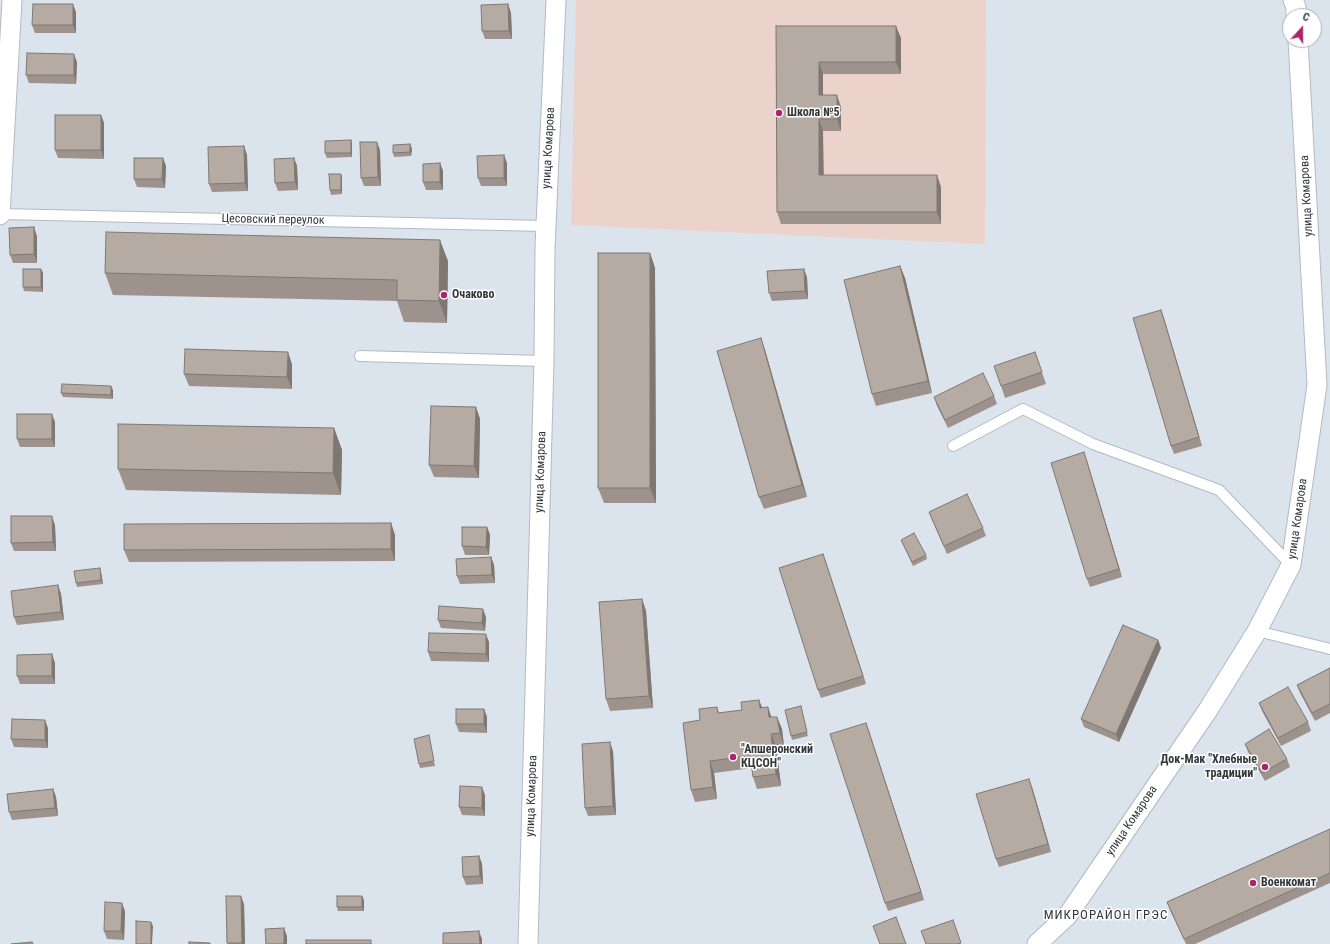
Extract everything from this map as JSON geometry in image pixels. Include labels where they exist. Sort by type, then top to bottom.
[{"type":"street","points":[[0,215],[12,0]]},
{"type":"street","name":"улица Комарова","points":[[528,944],[544,361],[545,226],[556,0]]},
{"type":"street","name":"улица Комарова","points":[[1037,944],[1068,915],[1208,710],[1257,631],[1291,565],[1317,385],[1298,48]]},
{"type":"lane","name":"Цесовский переулок","points":[[0,215],[545,226]]},
{"type":"lane","points":[[360,356],[544,361]]},
{"type":"lane","points":[[953,446],[1023,409],[1093,444],[1219,490],[1291,565]]},
{"type":"lane","points":[[1257,631],[1330,649]]},
{"type":"shaded area","name":"Школа №5","points":[[576,0],[986,0],[985,244],[571,225]]},
{"type":"building","points":[[33,4],[73,4],[73,25],[32,25]]},
{"type":"building","points":[[508,4],[509,31],[482,31],[481,5]]},
{"type":"building","points":[[776,26],[896,26],[896,62],[819,62],[819,95],[837,95],[837,119],[819,119],[819,175],[937,175],[937,212],[777,212]]},
{"type":"building","points":[[27,53],[74,54],[74,75],[26,75]]},
{"type":"building","points":[[55,115],[101,115],[101,150],[55,150]]},
{"type":"building","points":[[351,140],[351,153],[325,153],[325,141]]},
{"type":"building","points":[[360,142],[377,142],[378,177],[361,178]]},
{"type":"building","points":[[410,144],[410,152],[393,153],[393,145]]},
{"type":"building","points":[[244,146],[245,183],[209,184],[208,147]]},
{"type":"building","points":[[504,155],[504,178],[478,178],[477,156]]},
{"type":"building","points":[[134,158],[163,158],[162,179],[134,179]]},
{"type":"building","points":[[294,158],[295,182],[275,183],[274,159]]},
{"type":"building","points":[[440,163],[440,182],[423,182],[423,164]]},
{"type":"building","points":[[329,174],[341,174],[341,190],[330,190]]},
{"type":"building","points":[[34,227],[34,254],[10,255],[9,228]]},
{"type":"building","points":[[106,232],[440,240],[439,301],[397,300],[397,280],[105,273]]},
{"type":"building","points":[[598,253],[650,253],[650,488],[598,488]]},
{"type":"building","points":[[900,266],[928,381],[872,394],[844,280]]},
{"type":"building","points":[[23,269],[41,269],[41,287],[23,287]]},
{"type":"building","points":[[804,269],[805,291],[769,293],[767,271]]},
{"type":"building","points":[[1161,310],[1199,437],[1171,446],[1133,318]]},
{"type":"building","points":[[761,338],[802,485],[759,497],[717,351]]},
{"type":"building","points":[[185,349],[288,352],[287,377],[184,374]]},
{"type":"building","points":[[1035,352],[1042,372],[1001,386],[994,366]]},
{"type":"building","points":[[983,373],[994,396],[945,420],[934,397]]},
{"type":"building","points":[[62,384],[111,386],[111,395],[61,393]]},
{"type":"building","points":[[431,406],[476,407],[474,466],[429,465]]},
{"type":"building","points":[[17,414],[52,414],[52,439],[17,439]]},
{"type":"building","points":[[118,424],[334,428],[333,473],[118,469]]},
{"type":"building","points":[[1084,452],[1119,569],[1087,579],[1051,463]]},
{"type":"building","points":[[967,494],[983,528],[944,546],[929,512]]},
{"type":"building","points":[[11,516],[52,516],[53,542],[11,543]]},
{"type":"building","points":[[391,523],[391,549],[124,550],[124,524]]},
{"type":"building","points":[[462,527],[487,527],[486,547],[462,546]]},
{"type":"building","points":[[914,533],[926,555],[912,562],[901,540]]},
{"type":"building","points":[[823,554],[863,676],[818,690],[779,568]]},
{"type":"building","points":[[491,557],[492,575],[457,576],[456,559]]},
{"type":"building","points":[[100,568],[101,580],[76,583],[74,571]]},
{"type":"building","points":[[58,585],[61,612],[14,617],[11,591]]},
{"type":"building","points":[[642,599],[649,696],[606,699],[599,602]]},
{"type":"building","points":[[439,606],[483,609],[482,623],[438,620]]},
{"type":"building","points":[[1123,625],[1158,640],[1116,734],[1081,719]]},
{"type":"building","points":[[429,633],[486,634],[486,654],[428,652]]},
{"type":"building","points":[[52,654],[52,676],[17,676],[17,655]]},
{"type":"building","points":[[1330,668],[1330,704],[1312,713],[1297,685]]},
{"type":"building","points":[[1288,687],[1308,722],[1278,738],[1259,703]]},
{"type":"building","name":"\"Апшеронский КЦСОН\"","points":[[759,700],[760,708],[768,707],[769,717],[777,717],[780,733],[771,734],[776,774],[753,777],[750,756],[710,761],[713,787],[691,790],[683,723],[700,720],[699,709],[717,707],[718,713],[742,710],[741,702]]},
{"type":"building","points":[[801,706],[807,732],[791,736],[785,710]]},
{"type":"building","points":[[456,709],[484,709],[484,724],[456,724]]},
{"type":"building","points":[[12,719],[45,720],[45,740],[11,739]]},
{"type":"building","points":[[866,723],[921,892],[885,903],[830,734]]},
{"type":"building","points":[[1269,729],[1287,759],[1262,773],[1245,744]]},
{"type":"building","points":[[429,735],[434,761],[419,764],[414,739]]},
{"type":"building","points":[[610,742],[613,806],[585,808],[582,744]]},
{"type":"building","points":[[1029,779],[1048,844],[996,859],[976,794]]},
{"type":"building","points":[[460,786],[482,787],[482,808],[459,807]]},
{"type":"building","points":[[53,789],[55,808],[9,812],[7,794]]},
{"type":"building","points":[[1330,829],[1330,873],[1184,939],[1167,902]]},
{"type":"building","points":[[479,856],[480,876],[463,877],[462,857]]},
{"type":"building","points":[[226,896],[241,896],[242,943],[227,943]]},
{"type":"building","points":[[337,896],[362,896],[362,907],[337,907]]},
{"type":"building","points":[[105,902],[122,903],[121,931],[104,931]]},
{"type":"building","points":[[896,917],[906,944],[880,944],[873,926]]},
{"type":"building","points":[[953,920],[961,943],[926,944],[921,931]]},
{"type":"building","points":[[136,921],[151,922],[151,944],[136,944]]},
{"type":"building","points":[[284,928],[284,944],[266,944],[265,929]]},
{"type":"building","points":[[479,931],[480,944],[443,944],[443,933]]},
{"type":"building","points":[[306,940],[371,940],[371,944],[306,944]]},
{"type":"building","points":[[32,942],[33,944],[11,944]]},
{"type":"building","points":[[189,942],[210,943],[210,944],[189,944]]},
{"type":"place","name":"Школа №5","points":[[779,113]]},
{"type":"place","name":"Очаково","points":[[444,295]]},
{"type":"place","name":"\"Апшеронский КЦСОН\"","points":[[733,757]]},
{"type":"place","name":"Док-Мак \"Хлебные традиции\"","points":[[1265,767]]},
{"type":"place","name":"Военкомат","points":[[1253,883]]},
{"type":"district","name":"МИКРОРАЙОН ГРЭС","points":[[1106,916]]}]
